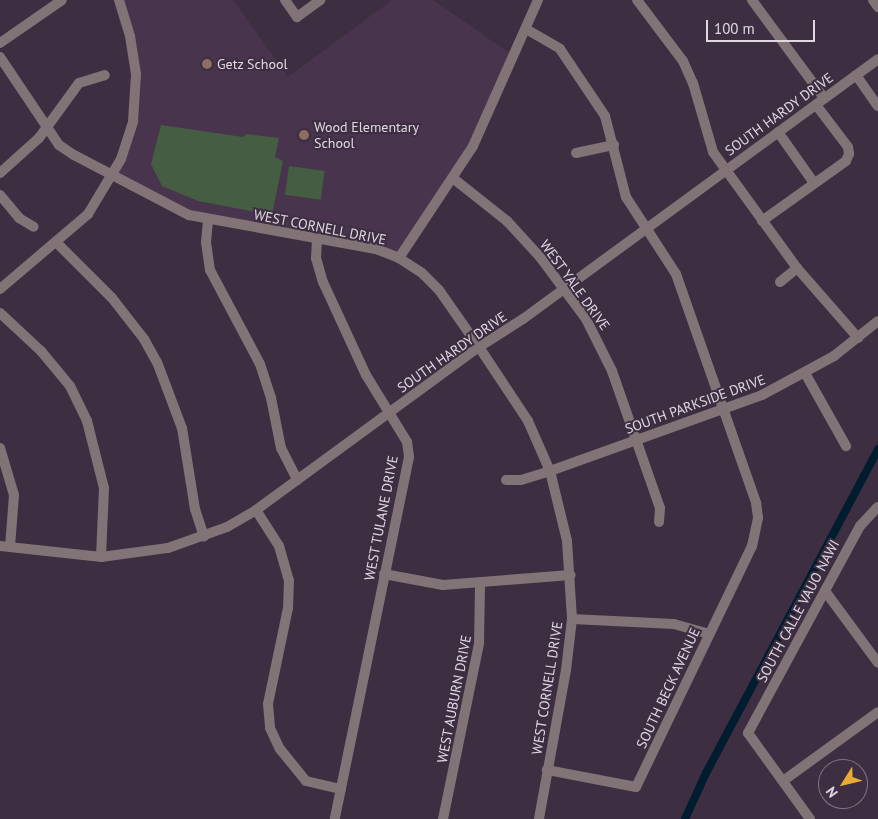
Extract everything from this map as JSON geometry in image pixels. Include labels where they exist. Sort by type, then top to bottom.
[{"type":"street","points":[[0,42],[62,0]]},
{"type":"street","points":[[0,289],[93,208],[112,178],[128,140],[136,97],[134,54],[118,0]]},
{"type":"street","points":[[285,0],[297,17],[320,0]]},
{"type":"street","points":[[400,258],[454,179],[497,98],[538,0]]},
{"type":"street","points":[[637,0],[683,61],[693,83],[706,134],[726,171],[797,268],[858,338]]},
{"type":"street","points":[[752,0],[820,101],[848,147],[849,154],[846,160],[762,221]]},
{"type":"street","points":[[873,0],[878,7]]},
{"type":"street","points":[[526,29],[560,49],[594,95],[605,116],[626,197],[676,274],[724,409]]},
{"type":"street","name":"WEST CORNELL DRIVE","points":[[0,57],[47,128],[67,152],[112,178],[171,208],[208,220],[376,249],[400,258],[422,273],[439,290],[528,421],[550,471],[567,541],[571,575],[572,619],[566,670],[539,819]]},
{"type":"street","name":"SOUTH HARDY DRIVE","points":[[5,547],[101,557],[150,552],[204,537],[256,510],[479,347],[564,289],[878,59]]},
{"type":"street","points":[[0,173],[29,150],[79,83],[105,75]]},
{"type":"street","points":[[856,75],[878,106]]},
{"type":"street","points":[[778,132],[814,183]]},
{"type":"street","points":[[576,154],[614,145]]},
{"type":"street","name":"WEST YALE DRIVE","points":[[454,179],[507,221],[564,289],[602,345],[660,508],[659,522]]},
{"type":"street","points":[[0,196],[19,218],[34,227]]},
{"type":"street","points":[[208,220],[206,242],[210,270],[260,364],[271,398],[281,448],[297,480]]},
{"type":"street","name":"WEST TULANE DRIVE","points":[[317,239],[316,258],[323,282],[366,374],[407,442],[409,456],[335,819]]},
{"type":"street","points":[[56,242],[112,298],[144,339],[157,362],[182,428],[195,509],[204,537]]},
{"type":"street","points":[[780,282],[797,268]]},
{"type":"street","points":[[0,313],[40,351],[70,386],[87,421],[104,488],[101,557]]},
{"type":"street","name":"SOUTH PARKSIDE DRIVE","points":[[506,480],[521,480],[550,471],[724,409],[806,373],[858,338],[878,321]]},
{"type":"street","points":[[806,373],[846,446]]},
{"type":"street","name":"SOUTH BECK AVENUE","points":[[547,770],[636,787],[752,546],[758,518],[756,503],[724,409]]},
{"type":"street","points":[[0,448],[14,496],[5,547]]},
{"type":"street","name":"SOUTH CALLE VAUO NAWI","points":[[783,781],[748,732],[860,526],[878,507]]},
{"type":"street","points":[[256,510],[279,546],[289,580],[288,608],[268,704],[270,728],[280,750],[306,781],[341,789]]},
{"type":"street","points":[[384,574],[428,583],[480,583],[571,575]]},
{"type":"street","name":"WEST AUBURN DRIVE","points":[[443,819],[480,643],[480,583]]},
{"type":"street","points":[[825,591],[878,663]]},
{"type":"street","points":[[572,619],[674,624],[709,634]]},
{"type":"street","points":[[810,819],[783,781],[878,712]]},
{"type":"shaded area","name":"Wood Elementary School","points":[[119,0],[233,0],[288,77],[392,0],[433,0],[514,56],[497,98],[399,258],[208,220],[112,178],[137,97]]},
{"type":"green space","points":[[161,125],[243,137],[247,134],[279,138],[275,157],[283,161],[272,215],[198,201],[162,186],[151,164]]},
{"type":"green space","points":[[289,166],[325,171],[321,200],[285,195]]},
{"type":"waterway","points":[[685,819],[706,773],[878,449]]},
{"type":"place","name":"Getz School","points":[[207,64]]},
{"type":"place","name":"Wood Elementary School","points":[[304,135]]}]
